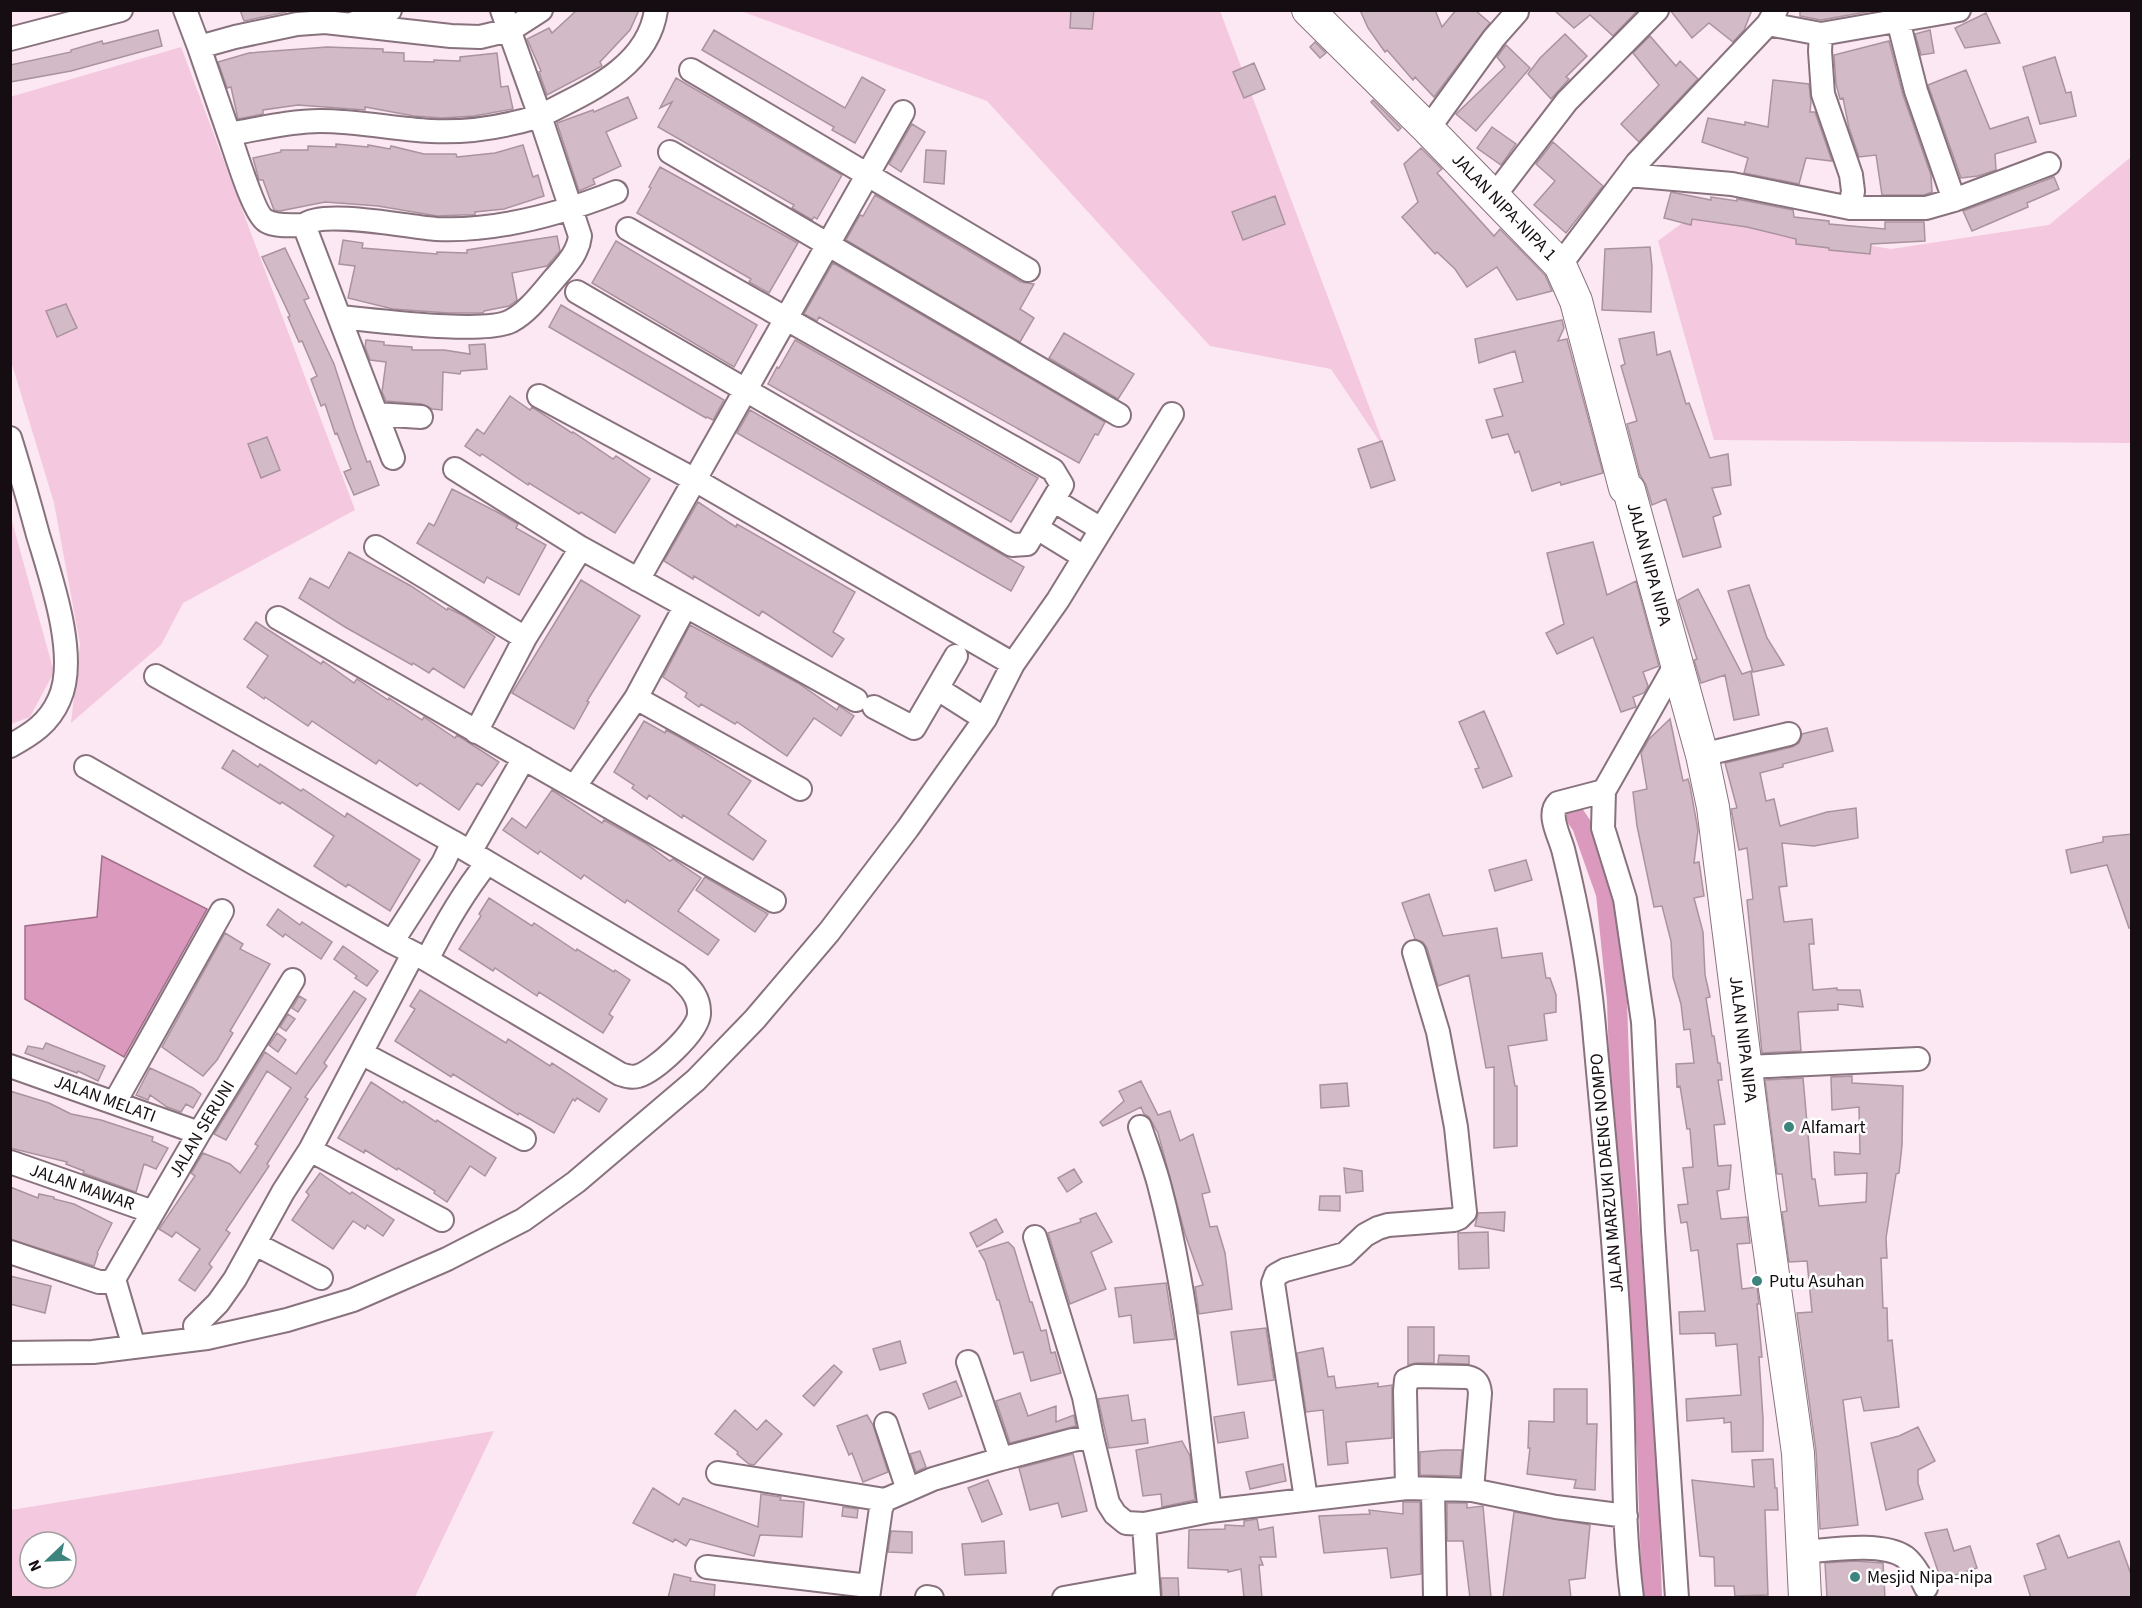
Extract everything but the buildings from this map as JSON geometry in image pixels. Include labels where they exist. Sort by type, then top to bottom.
[{"type":"street","points":[[10,39],[121,10]]},
{"type":"street","points":[[185,10],[254,204],[266,221],[304,225],[320,218],[466,229],[503,224],[572,209],[616,192]]},
{"type":"street","points":[[351,24],[390,10]]},
{"type":"street","points":[[199,47],[235,36],[297,24],[323,16],[351,24],[451,36],[480,37],[506,20],[542,10]]},
{"type":"street","points":[[229,134],[303,121],[360,123],[431,131],[476,130],[507,126],[540,116],[578,97],[619,72],[646,39],[652,28],[656,10]]},
{"type":"street","points":[[1494,196],[1567,101],[1657,10]]},
{"type":"street","points":[[1560,265],[1637,163],[1772,17],[1821,34],[1959,10]]},
{"type":"street","name":"JALAN NIPA-NIPA 1","points":[[1310,12],[1560,265],[1576,301],[1627,489]]},
{"type":"street","points":[[1428,129],[1494,38],[1516,12]]},
{"type":"street","points":[[340,317],[469,327],[493,326],[511,321],[537,298],[575,252],[580,236],[572,209],[506,20]]},
{"type":"street","points":[[1898,20],[1916,91],[1954,200]]},
{"type":"street","points":[[1821,34],[1823,94],[1851,175],[1850,208]]},
{"type":"street","points":[[691,70],[1028,270]]},
{"type":"street","points":[[638,580],[903,112]]},
{"type":"street","points":[[670,152],[1119,416]]},
{"type":"street","points":[[1628,175],[1731,184],[1850,208],[1926,208],[1954,200],[2049,164]]},
{"type":"street","points":[[304,225],[393,458]]},
{"type":"street","points":[[577,292],[1012,545],[1028,544],[1062,485],[1053,470],[628,228]]},
{"type":"street","points":[[539,396],[695,480],[1013,664]]},
{"type":"street","points":[[376,414],[421,417]]},
{"type":"street","points":[[10,1353],[93,1352],[226,1334],[287,1320],[353,1300],[447,1259],[523,1220],[576,1182],[696,1080],[755,1019],[830,932],[908,828],[985,719],[1013,664],[1058,600],[1172,414]]},
{"type":"street","points":[[10,438],[55,593],[65,639],[64,680],[60,699],[37,731],[10,746]]},
{"type":"street","points":[[455,468],[581,548],[685,607],[914,728],[956,656]]},
{"type":"street","name":"JALAN NIPA NIPA","points":[[1627,489],[1702,755],[1717,836],[1798,1453],[1804,1598]]},
{"type":"street","points":[[1053,500],[1101,529]]},
{"type":"street","points":[[1037,528],[1084,557]]},
{"type":"street","points":[[376,547],[525,638]]},
{"type":"street","points":[[476,732],[525,638],[581,548]]},
{"type":"street","points":[[575,786],[636,698],[685,607]]},
{"type":"street","points":[[278,618],[774,901]]},
{"type":"street","points":[[1676,664],[1604,791],[1603,828],[1625,899],[1643,1022],[1653,1230],[1677,1598]]},
{"type":"street","points":[[86,767],[620,1074],[630,1077],[646,1073],[657,1066],[696,1024],[699,1014],[692,990],[676,975],[470,852],[156,676]]},
{"type":"street","points":[[938,689],[985,719]]},
{"type":"street","points":[[636,698],[800,789]]},
{"type":"street","points":[[1702,755],[1789,734]]},
{"type":"street","points":[[195,1326],[228,1290],[283,1192],[310,1150],[360,1053],[420,957],[442,931],[472,882],[470,852],[524,758]]},
{"type":"street","name":"JALAN MARZUKI DAENG NOMPO","points":[[1604,791],[1568,800],[1554,807],[1552,815],[1564,853],[1590,986],[1617,1273],[1626,1516],[1632,1598]]},
{"type":"street","points":[[392,942],[442,863],[470,852]]},
{"type":"street","points":[[115,1102],[222,911]]},
{"type":"street","points":[[1306,1499],[1274,1279],[1276,1275],[1286,1270],[1345,1254],[1372,1230],[1388,1225],[1454,1220],[1465,1212],[1456,1127],[1440,1042],[1414,952]]},
{"type":"street","name":"JALAN SERUNI","points":[[114,1279],[293,980]]},
{"type":"street","points":[[682,1041],[713,1063]]},
{"type":"street","points":[[360,1053],[524,1139]]},
{"type":"street","points":[[1746,1067],[1918,1059]]},
{"type":"street","name":"JALAN MELATI","points":[[10,1066],[199,1134]]},
{"type":"street","points":[[1140,1127],[1160,1186],[1176,1256],[1210,1511]]},
{"type":"street","points":[[310,1150],[442,1220]]},
{"type":"street","name":"JALAN MAWAR","points":[[10,1162],[153,1212]]},
{"type":"street","points":[[1035,1237],[1084,1397],[1111,1509],[1120,1520],[1144,1524],[1210,1511],[1407,1488],[1472,1490],[1626,1516]]},
{"type":"street","points":[[255,1244],[321,1278]]},
{"type":"street","points":[[10,1252],[99,1282],[114,1279],[134,1347]]},
{"type":"street","points":[[968,1362],[1001,1459]]},
{"type":"street","points":[[1407,1488],[1406,1380],[1416,1376],[1467,1377],[1477,1382],[1480,1393],[1472,1490]]},
{"type":"street","points":[[886,1424],[908,1490]]},
{"type":"street","points":[[718,1473],[885,1500],[933,1479],[1001,1459],[1092,1437]]},
{"type":"street","points":[[1433,1489],[1435,1598]]},
{"type":"street","points":[[706,1567],[869,1592],[881,1508],[885,1500]]},
{"type":"street","points":[[1064,1598],[1149,1590],[1144,1524]]},
{"type":"street","points":[[1803,1552],[1885,1549],[1905,1557],[1920,1575],[1926,1588]]},
{"type":"shaded area","points":[[741,11],[1220,11],[1386,451],[1331,369],[1210,346],[987,101]]},
{"type":"shaded area","points":[[181,47],[355,510],[183,603],[161,645],[71,723],[80,644],[54,503],[11,361],[10,97]]},
{"type":"shaded area","points":[[2131,157],[2131,443],[1714,440],[1658,241],[1693,215],[1891,249],[2049,225]]},
{"type":"shaded area","points":[[11,518],[54,672],[30,717],[11,724]]},
{"type":"shaded area","points":[[102,856],[207,909],[124,1057],[25,999],[25,926],[97,917]]},
{"type":"shaded area","points":[[494,1431],[415,1597],[11,1597],[11,1510]]},
{"type":"waterway","points":[[1572,811],[1582,826],[1606,894],[1617,1001],[1621,1117],[1647,1451],[1652,1598]]},
{"type":"place","name":"Alfamart","points":[[1789,1127]]},
{"type":"place","name":"Putu Asuhan","points":[[1757,1281]]},
{"type":"place","name":"Mesjid Nipa-nipa","points":[[1855,1577]]}]
